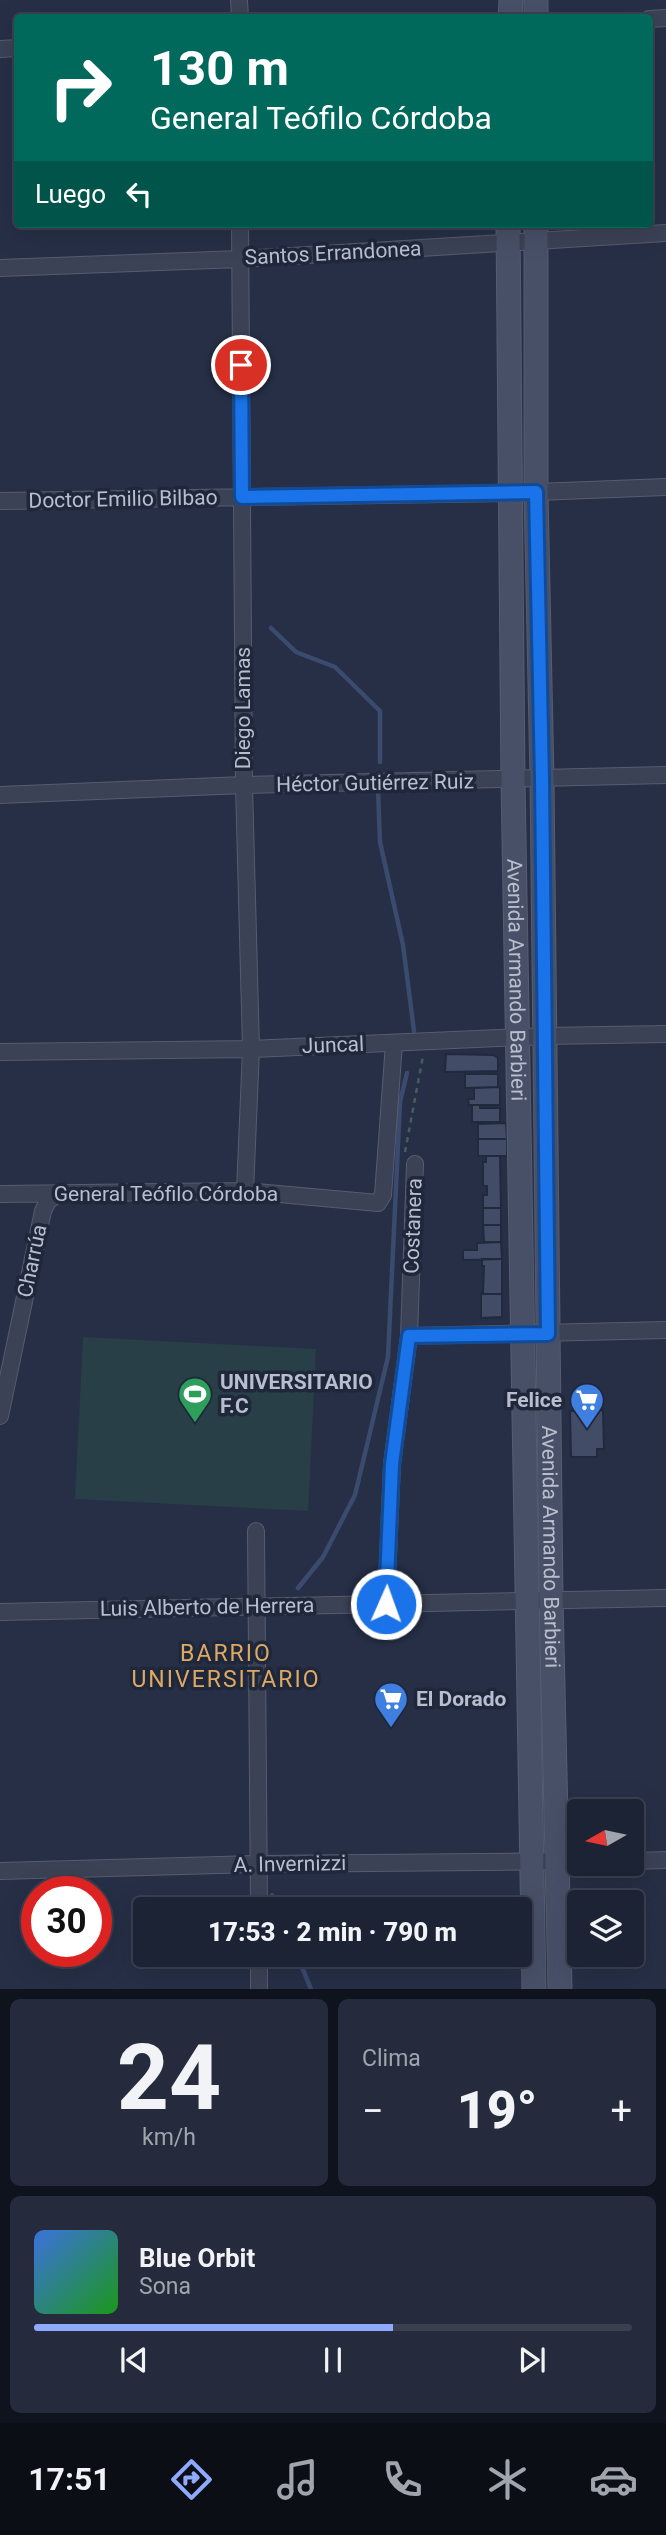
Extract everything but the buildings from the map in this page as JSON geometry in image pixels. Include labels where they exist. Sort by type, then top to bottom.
[{"type":"street","name":"Diego Lamas","points":[[240,228],[244,785],[251,1049],[245,1191]]},
{"type":"street","name":"Avenida Armando Barbieri","points":[[536,233],[536,492],[542,779],[551,1600],[567,1832]]},
{"type":"street","name":"Santos Errandonea","points":[[0,268],[240,259],[508,234],[666,233]]},
{"type":"street","name":"Avenida Armando Barbieri","points":[[508,234],[513,781],[534,1989]]},
{"type":"street","name":"Doctor Emilio Bilbao","points":[[0,501],[510,493],[666,487]]},
{"type":"street","name":"Héctor Gutiérrez Ruiz","points":[[0,795],[244,785],[513,781],[666,775]]},
{"type":"street","name":"Juncal","points":[[0,1052],[251,1049],[545,1036],[666,1034]]},
{"type":"street","name":"General Teófilo Córdoba","points":[[0,1194],[245,1191],[378,1203],[383,1195],[394,1042]]},
{"type":"street","name":"Costanera","points":[[386,1604],[392,1464],[409,1336],[415,1164]]},
{"type":"street","name":"Charrúa","points":[[0,1416],[5,1361],[43,1211],[48,1201],[58,1194]]},
{"type":"street","points":[[409,1336],[523,1335],[666,1329]]},
{"type":"street","points":[[256,1531],[259,1897]]},
{"type":"street","name":"Luis Alberto de Herrera","points":[[0,1612],[666,1598]]},
{"type":"street","points":[[644,1861],[666,1860]]},
{"type":"street","name":"A. Invernizzi","points":[[0,1871],[259,1864],[567,1861]]},
{"type":"street","name":"Avenida Armando Barbieri","points":[[560,1989],[568,1876]]},
{"type":"street","points":[[259,1967],[259,1989]]},
{"type":"path","name":"Costanera","points":[[415,1164],[404,1157],[419,1065],[428,1041]]},
{"type":"shaded area","name":"UNIVERSITARIO F.C","points":[[83,1337],[316,1349],[308,1511],[75,1499]]},
{"type":"waterway","points":[[271,628],[296,652],[335,667],[380,711],[380,762]]},
{"type":"waterway","points":[[378,790],[380,842],[403,945],[414,1031]]},
{"type":"waterway","points":[[298,1588],[323,1557],[355,1495],[388,1357],[400,1102],[407,1073]]},
{"type":"waterway","points":[[302,1967],[311,1989]]},
{"type":"place","name":"UNIVERSITARIO F.C","points":[[195,1424]]},
{"type":"place","name":"Felice","points":[[587,1430]]},
{"type":"place","name":"El Dorado","points":[[391,1729]]},
{"type":"district","name":"BARRIO UNIVERSITARIO","points":[[226,1666]]},
{"type":"route","points":[[241,365],[242,497],[536,492],[548,1334],[409,1336],[392,1464],[386,1604]]}]
